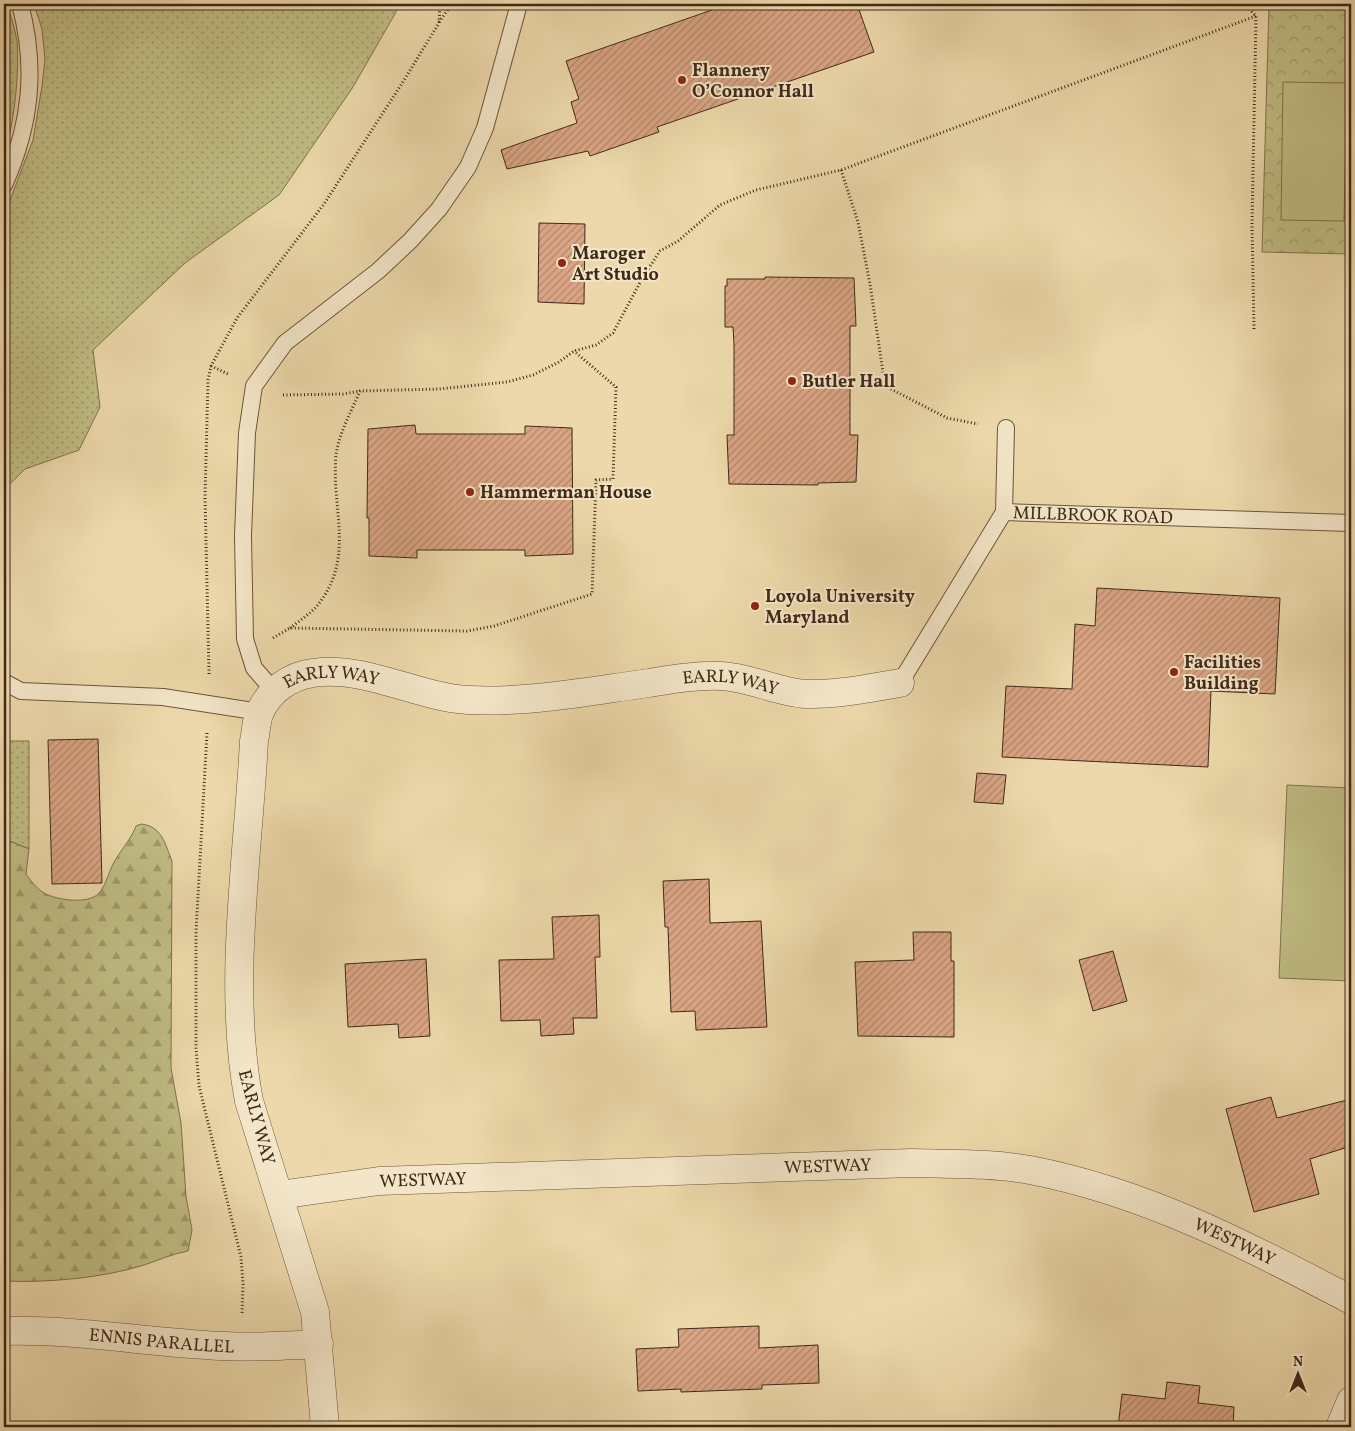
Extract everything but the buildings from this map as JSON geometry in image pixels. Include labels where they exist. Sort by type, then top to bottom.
[{"type":"street","name":"EARLY WAY","points":[[279,1195],[250,1101],[242,1066],[239,1025],[242,937],[254,741],[267,701],[291,679],[312,673],[335,672],[381,680],[433,695],[467,700],[512,701],[681,678],[722,676],[805,694],[853,691],[900,683]]},
{"type":"street","name":"WESTWAY","points":[[279,1195],[379,1181],[912,1163],[988,1166],[1028,1170],[1083,1182],[1142,1201],[1222,1235],[1351,1300]]},
{"type":"street","points":[[279,1195],[308,1282],[315,1312],[325,1427]]},
{"type":"street","name":"ENNIS PARALLEL","points":[[4,1331],[92,1333],[173,1343],[242,1347],[319,1344]]},
{"type":"street","points":[[1340,1427],[1351,1400]]},
{"type":"lane","points":[[4,185],[22,138],[28,108],[30,70],[28,35],[20,4]]},
{"type":"lane","points":[[4,682],[21,691],[267,701],[254,668],[246,638],[243,536],[248,433],[254,386],[285,343],[378,271],[410,241],[439,209],[468,167],[485,128],[519,4]]},
{"type":"lane","points":[[1004,512],[1006,428]]},
{"type":"lane","name":"MILLBROOK ROAD","points":[[900,683],[1004,512],[1351,523]]},
{"type":"path","points":[[438,23],[452,4]]},
{"type":"path","points":[[1244,4],[1256,16],[1252,225],[1254,329]]},
{"type":"path","points":[[275,393],[310,396],[360,391],[438,389],[507,382],[533,375],[559,362],[574,351],[596,345],[613,333],[643,277],[660,251],[678,241],[720,206],[756,190],[841,170],[1256,16]]},
{"type":"path","points":[[841,170],[858,222],[870,284],[884,386],[947,418],[1006,428]]},
{"type":"path","points":[[323,630],[467,632],[494,626],[592,594],[596,480],[613,479],[616,387],[574,351]]},
{"type":"path","points":[[210,366],[226,373]]},
{"type":"path","points":[[290,628],[316,606],[331,582],[340,556],[336,456],[340,438],[360,391]]},
{"type":"green space","points":[[4,4],[6,4],[14,27],[18,52],[17,82],[11,129],[4,153]]},
{"type":"green space","points":[[34,4],[396,4],[396,12],[353,87],[279,195],[185,263],[93,350],[100,407],[79,450],[25,469],[4,490],[4,216],[33,140],[42,86],[45,60],[42,29]]},
{"type":"green space","points":[[1269,4],[1351,4],[1351,254],[1262,252]]},
{"type":"green space","points":[[1286,4],[1349,4],[1349,9],[1286,8]]},
{"type":"green space","points":[[1283,82],[1347,83],[1344,221],[1281,220]]},
{"type":"green space","points":[[4,741],[29,741],[29,849],[12,842],[4,843]]},
{"type":"green space","points":[[1287,785],[1351,788],[1351,981],[1279,978]]},
{"type":"green space","points":[[141,824],[148,825],[158,832],[165,842],[172,861],[171,1068],[181,1123],[186,1196],[192,1230],[188,1251],[128,1270],[93,1276],[56,1280],[4,1281],[4,843],[12,842],[29,849],[26,874],[41,891],[56,898],[88,899],[99,893],[136,826]]},
{"type":"place","name":"Flannery O’Connor Hall","points":[[682,80]]},
{"type":"place","name":"Maroger Art Studio","points":[[562,263]]},
{"type":"place","name":"Butler Hall","points":[[792,381]]},
{"type":"place","name":"Hammerman House","points":[[470,492]]},
{"type":"place","name":"Loyola University Maryland","points":[[755,606]]},
{"type":"place","name":"Facilities Building","points":[[1174,672]]}]
